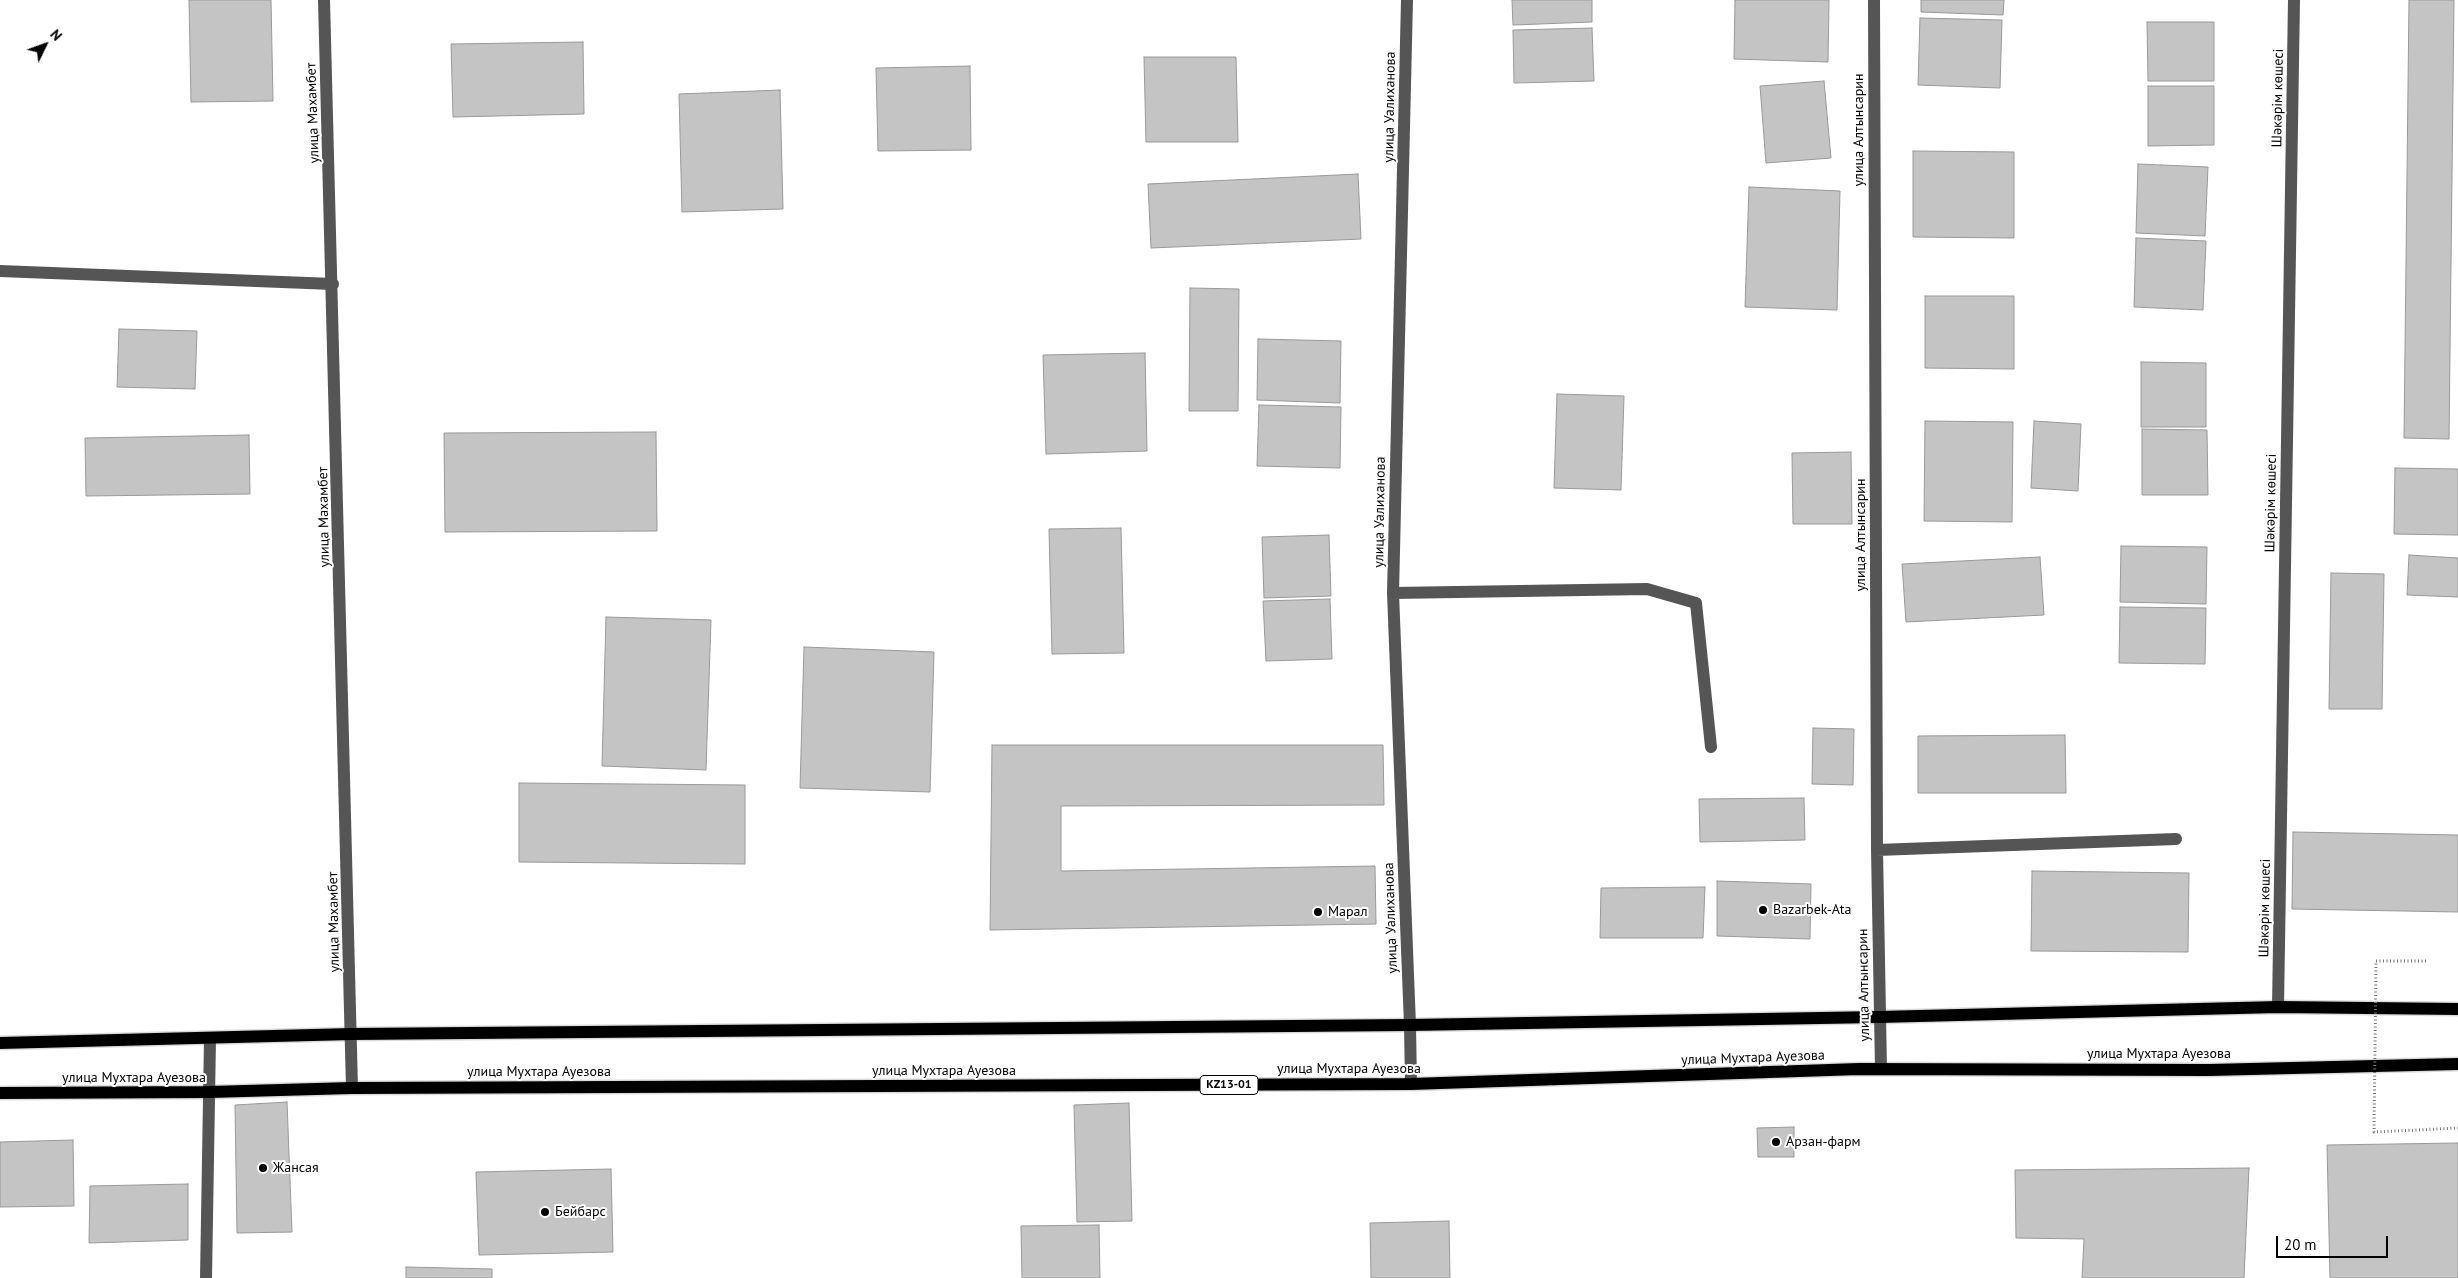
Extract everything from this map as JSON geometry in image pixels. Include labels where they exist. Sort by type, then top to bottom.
[{"type":"main road","points":[[0,1043],[352,1034],[1410,1025],[1879,1017],[2278,1007],[2458,1009]]},
{"type":"main road","name":"улица Мухтара Ауезова","points":[[0,1094],[209,1092],[352,1088],[1411,1084],[1882,1070],[2209,1070],[2458,1064]]},
{"type":"street","name":"улица Махамбет","points":[[324,0],[333,284],[352,1088]]},
{"type":"street","name":"улица Уалиханова","points":[[1407,0],[1393,593],[1411,1084]]},
{"type":"street","name":"улица Алтынсарин","points":[[1874,0],[1877,850],[1879,1017],[1882,1070]]},
{"type":"street","name":"Шәкәрім көшесі","points":[[2278,1007],[2294,0]]},
{"type":"street","points":[[0,271],[333,284]]},
{"type":"street","points":[[1393,593],[1647,590],[1696,602],[1711,747]]},
{"type":"street","points":[[1877,850],[2176,839]]},
{"type":"street","points":[[206,1278],[210,1039]]},
{"type":"path","points":[[2426,961],[2376,961],[2374,1132],[2458,1128]]},
{"type":"building","points":[[189,0],[271,0],[273,101],[191,102]]},
{"type":"building","points":[[1512,0],[1592,0],[1592,22],[1513,25]]},
{"type":"building","points":[[1735,0],[1829,0],[1828,62],[1734,59]]},
{"type":"building","points":[[1921,0],[2004,0],[2003,15],[1921,12]]},
{"type":"building","points":[[2409,0],[2454,0],[2449,439],[2404,438]]},
{"type":"building","points":[[1920,18],[2002,20],[2000,88],[1918,85]]},
{"type":"building","points":[[2147,22],[2214,22],[2214,81],[2148,81]]},
{"type":"building","points":[[1592,28],[1594,81],[1514,83],[1513,30]]},
{"type":"building","points":[[583,42],[584,114],[453,117],[451,44]]},
{"type":"building","points":[[1144,57],[1236,57],[1238,142],[1146,142]]},
{"type":"building","points":[[970,66],[971,150],[878,151],[876,68]]},
{"type":"building","points":[[1824,81],[1831,158],[1766,163],[1760,86]]},
{"type":"building","points":[[2148,86],[2214,86],[2214,145],[2148,146]]},
{"type":"building","points":[[780,90],[783,209],[682,212],[679,94]]},
{"type":"building","points":[[1913,151],[2014,152],[2014,238],[1913,237]]},
{"type":"building","points":[[2138,164],[2208,167],[2205,236],[2136,233]]},
{"type":"building","points":[[1358,174],[1361,239],[1151,248],[1148,184]]},
{"type":"building","points":[[1749,187],[1840,191],[1837,310],[1745,307]]},
{"type":"building","points":[[2136,238],[2206,241],[2203,310],[2134,307]]},
{"type":"building","points":[[1190,288],[1239,289],[1238,411],[1189,411]]},
{"type":"building","points":[[1925,296],[2014,296],[2014,369],[1925,368]]},
{"type":"building","points":[[119,329],[197,331],[195,389],[117,387]]},
{"type":"building","points":[[1258,339],[1341,341],[1340,403],[1257,400]]},
{"type":"building","points":[[1145,353],[1147,451],[1046,454],[1043,355]]},
{"type":"building","points":[[2141,362],[2206,363],[2206,427],[2141,427]]},
{"type":"building","points":[[1557,394],[1624,396],[1621,490],[1554,488]]},
{"type":"building","points":[[1259,405],[1341,407],[1340,468],[1257,466]]},
{"type":"building","points":[[1925,421],[2013,422],[2012,522],[1924,521]]},
{"type":"building","points":[[2034,421],[2081,424],[2078,491],[2031,488]]},
{"type":"building","points":[[2142,429],[2207,430],[2208,495],[2142,495]]},
{"type":"building","points":[[656,432],[657,531],[445,532],[444,433]]},
{"type":"building","points":[[249,435],[250,494],[86,496],[85,438]]},
{"type":"building","points":[[1851,452],[1852,524],[1793,524],[1792,453]]},
{"type":"building","points":[[2395,468],[2458,469],[2458,535],[2394,534]]},
{"type":"building","points":[[1121,528],[1124,653],[1052,654],[1049,529]]},
{"type":"building","points":[[1329,535],[1331,596],[1264,598],[1262,537]]},
{"type":"building","points":[[2121,546],[2207,547],[2206,604],[2120,602]]},
{"type":"building","points":[[2409,555],[2458,558],[2458,597],[2407,595]]},
{"type":"building","points":[[2040,557],[2044,615],[1906,622],[1902,564]]},
{"type":"building","points":[[2331,573],[2384,574],[2382,709],[2329,709]]},
{"type":"building","points":[[1330,599],[1332,659],[1266,661],[1263,601]]},
{"type":"building","points":[[2120,607],[2206,608],[2205,664],[2119,663]]},
{"type":"building","points":[[606,617],[711,620],[706,770],[602,766]]},
{"type":"building","points":[[804,647],[934,652],[930,792],[800,788]]},
{"type":"building","points":[[1813,728],[1854,729],[1853,785],[1812,784]]},
{"type":"building","points":[[2065,735],[2066,793],[1918,793],[1918,736]]},
{"type":"building","points":[[992,745],[1383,745],[1384,805],[1061,806],[1061,871],[1375,866],[1376,924],[990,930]]},
{"type":"building","points":[[519,783],[745,785],[745,864],[519,862]]},
{"type":"building","points":[[1804,798],[1805,840],[1700,842],[1699,799]]},
{"type":"building","points":[[2293,832],[2458,835],[2458,912],[2292,909]]},
{"type":"building","points":[[2032,871],[2189,873],[2188,952],[2031,951]]},
{"type":"building","name":"Bazarbek-Ata","points":[[1717,881],[1811,884],[1810,939],[1717,936]]},
{"type":"building","points":[[1705,887],[1703,938],[1600,938],[1601,888]]},
{"type":"building","name":"Жансая","points":[[287,1102],[292,1232],[237,1233],[235,1105]]},
{"type":"building","points":[[1129,1103],[1132,1221],[1077,1222],[1074,1105]]},
{"type":"building","name":"Арзан-фарм","points":[[1794,1127],[1794,1157],[1758,1157],[1757,1128]]},
{"type":"building","points":[[73,1140],[74,1206],[0,1207],[0,1142]]},
{"type":"building","points":[[2458,1143],[2458,1278],[2330,1278],[2327,1145]]},
{"type":"building","points":[[2249,1168],[2244,1278],[2082,1278],[2084,1239],[2016,1238],[2015,1170]]},
{"type":"building","name":"Бейбарс","points":[[611,1169],[613,1252],[479,1255],[476,1172]]},
{"type":"building","points":[[188,1184],[188,1240],[89,1243],[90,1186]]},
{"type":"building","points":[[1449,1221],[1450,1278],[1371,1278],[1370,1223]]},
{"type":"building","points":[[1099,1225],[1100,1278],[1022,1278],[1021,1226]]},
{"type":"building","points":[[406,1267],[492,1269],[492,1278],[406,1278]]},
{"type":"place","name":"Bazarbek-Ata","points":[[1763,910]]},
{"type":"place","name":"Марал","points":[[1318,912]]},
{"type":"place","name":"Арзан-фарм","points":[[1776,1142]]},
{"type":"place","name":"Жансая","points":[[263,1168]]},
{"type":"place","name":"Бейбарс","points":[[545,1212]]}]
